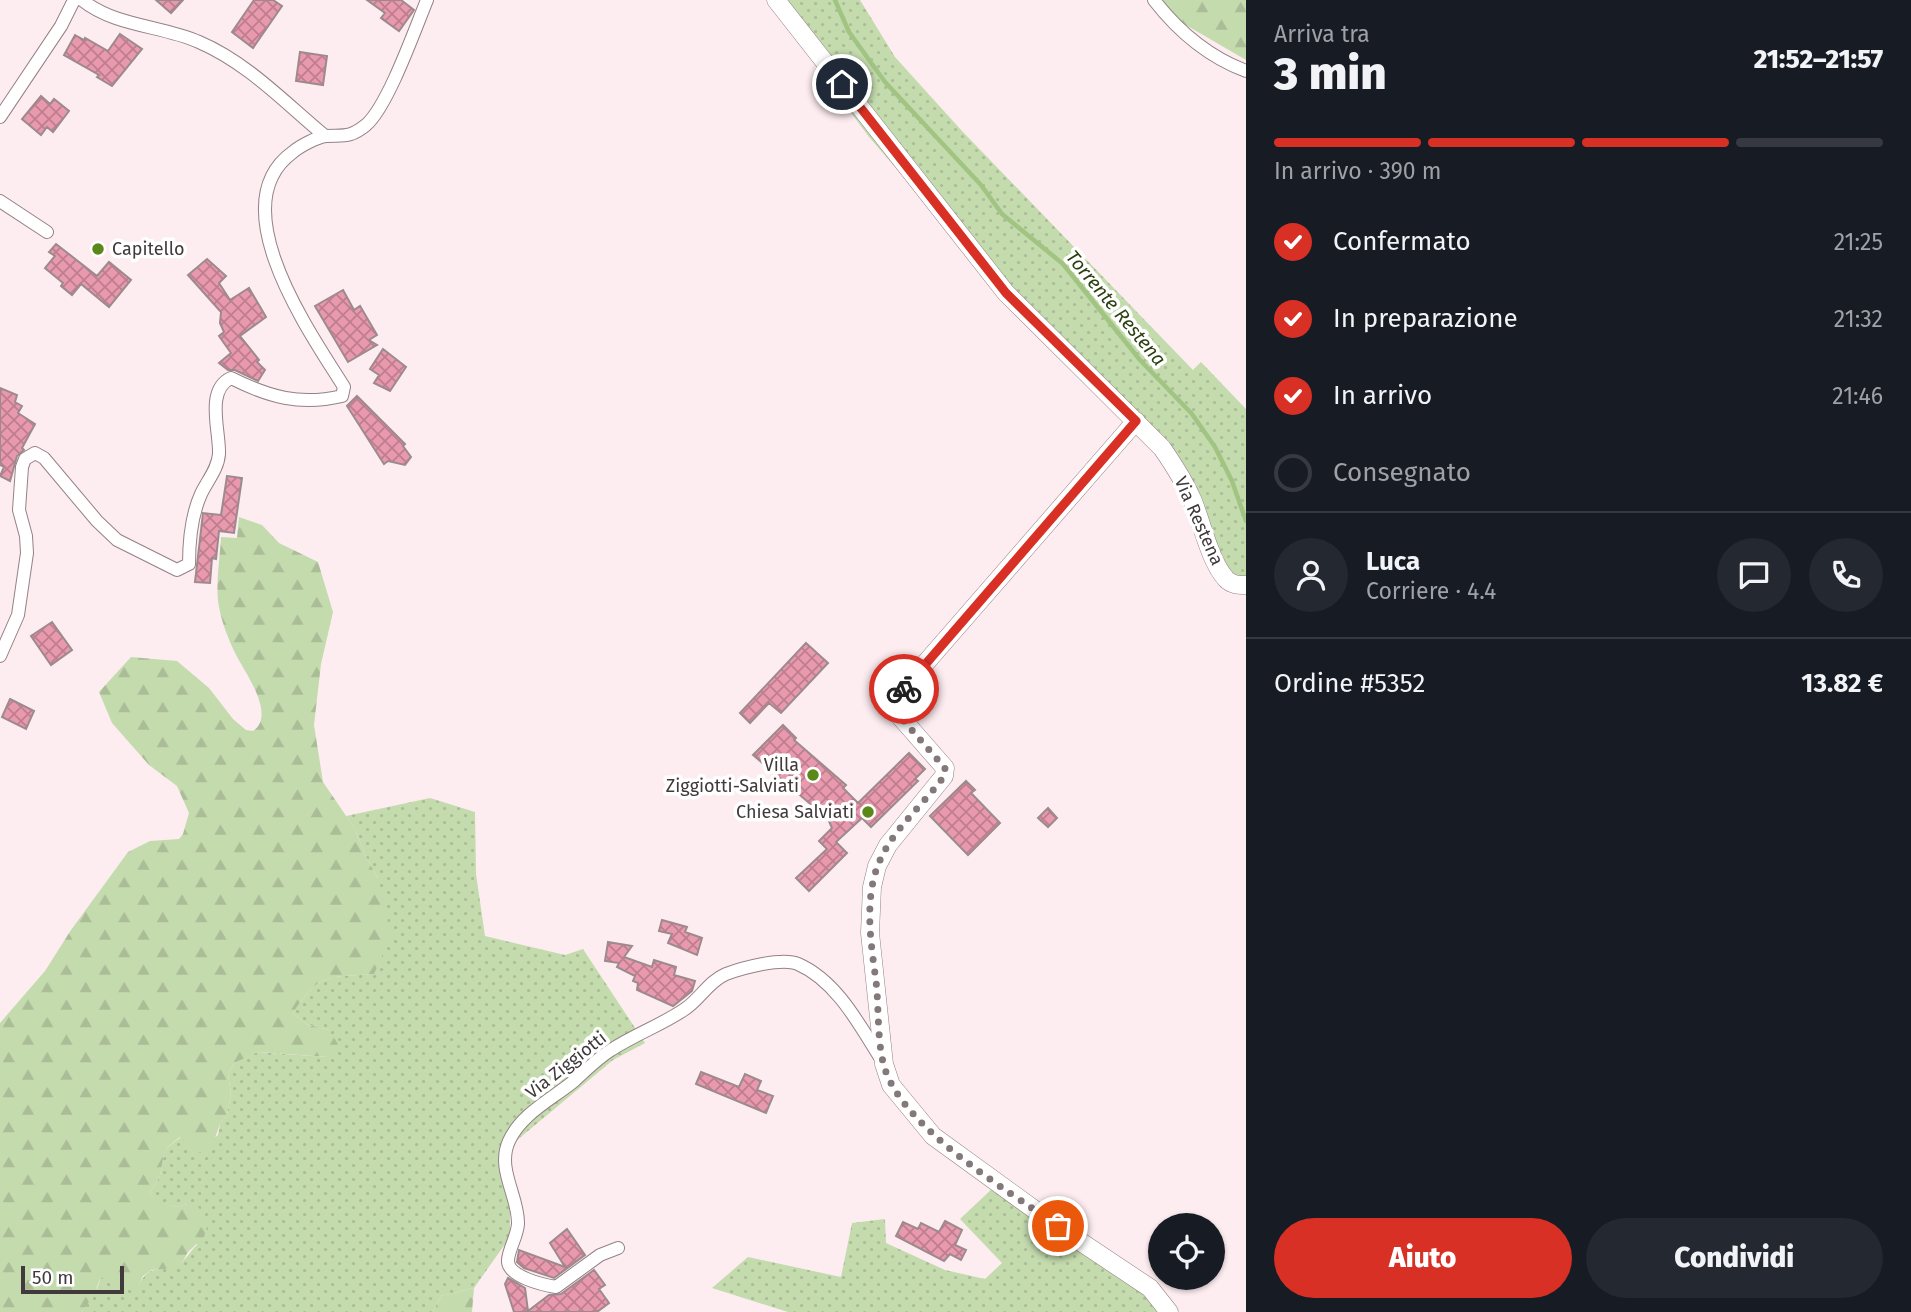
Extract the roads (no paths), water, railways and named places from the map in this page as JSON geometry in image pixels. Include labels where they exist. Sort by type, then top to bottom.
[{"type":"street","points":[[0,117],[61,26],[74,0]]},
{"type":"street","points":[[82,0],[99,12],[200,42],[226,56],[273,90],[326,136],[335,138],[354,133],[372,118],[396,73],[427,0]]},
{"type":"street","name":"Via Restena","points":[[776,0],[1006,293],[1162,448],[1192,498],[1217,563],[1227,579],[1235,584],[1245,585]]},
{"type":"street","points":[[1154,0],[1182,32],[1217,56],[1246,71]]},
{"type":"street","points":[[0,656],[19,615],[27,553],[26,536],[19,510],[25,459],[35,453],[44,457],[97,521],[117,540],[177,570],[183,569],[189,564],[194,511],[219,456],[216,398],[218,388],[224,381],[231,378],[265,394],[283,399],[342,396],[344,387],[284,284],[271,248],[265,218],[270,186],[276,169],[295,150],[326,136]]},
{"type":"street","points":[[0,201],[47,232]]},
{"type":"street","points":[[1136,421],[896,697],[896,712],[945,768],[944,776],[888,845],[877,866],[872,887],[870,933],[884,1063],[891,1085],[933,1136],[1150,1289],[1169,1312]]},
{"type":"street","name":"Via Ziggiotti","points":[[618,1248],[600,1255],[556,1287],[520,1276],[509,1266],[508,1261],[517,1234],[518,1215],[506,1170],[507,1144],[523,1121],[611,1050],[671,1018],[723,975],[779,962],[796,962],[815,974],[844,1002],[884,1063]]},
{"type":"waterway","name":"Torrente Restena","points":[[835,0],[849,32],[885,82],[981,185],[1002,214],[1063,264],[1140,360],[1192,414],[1215,447],[1232,481],[1246,521]]},
{"type":"place","name":"Capitello","points":[[98,249]]},
{"type":"place","name":"Villa Ziggiotti-Salviati","points":[[813,775]]},
{"type":"place","name":"Chiesa Salviati","points":[[868,812]]}]
